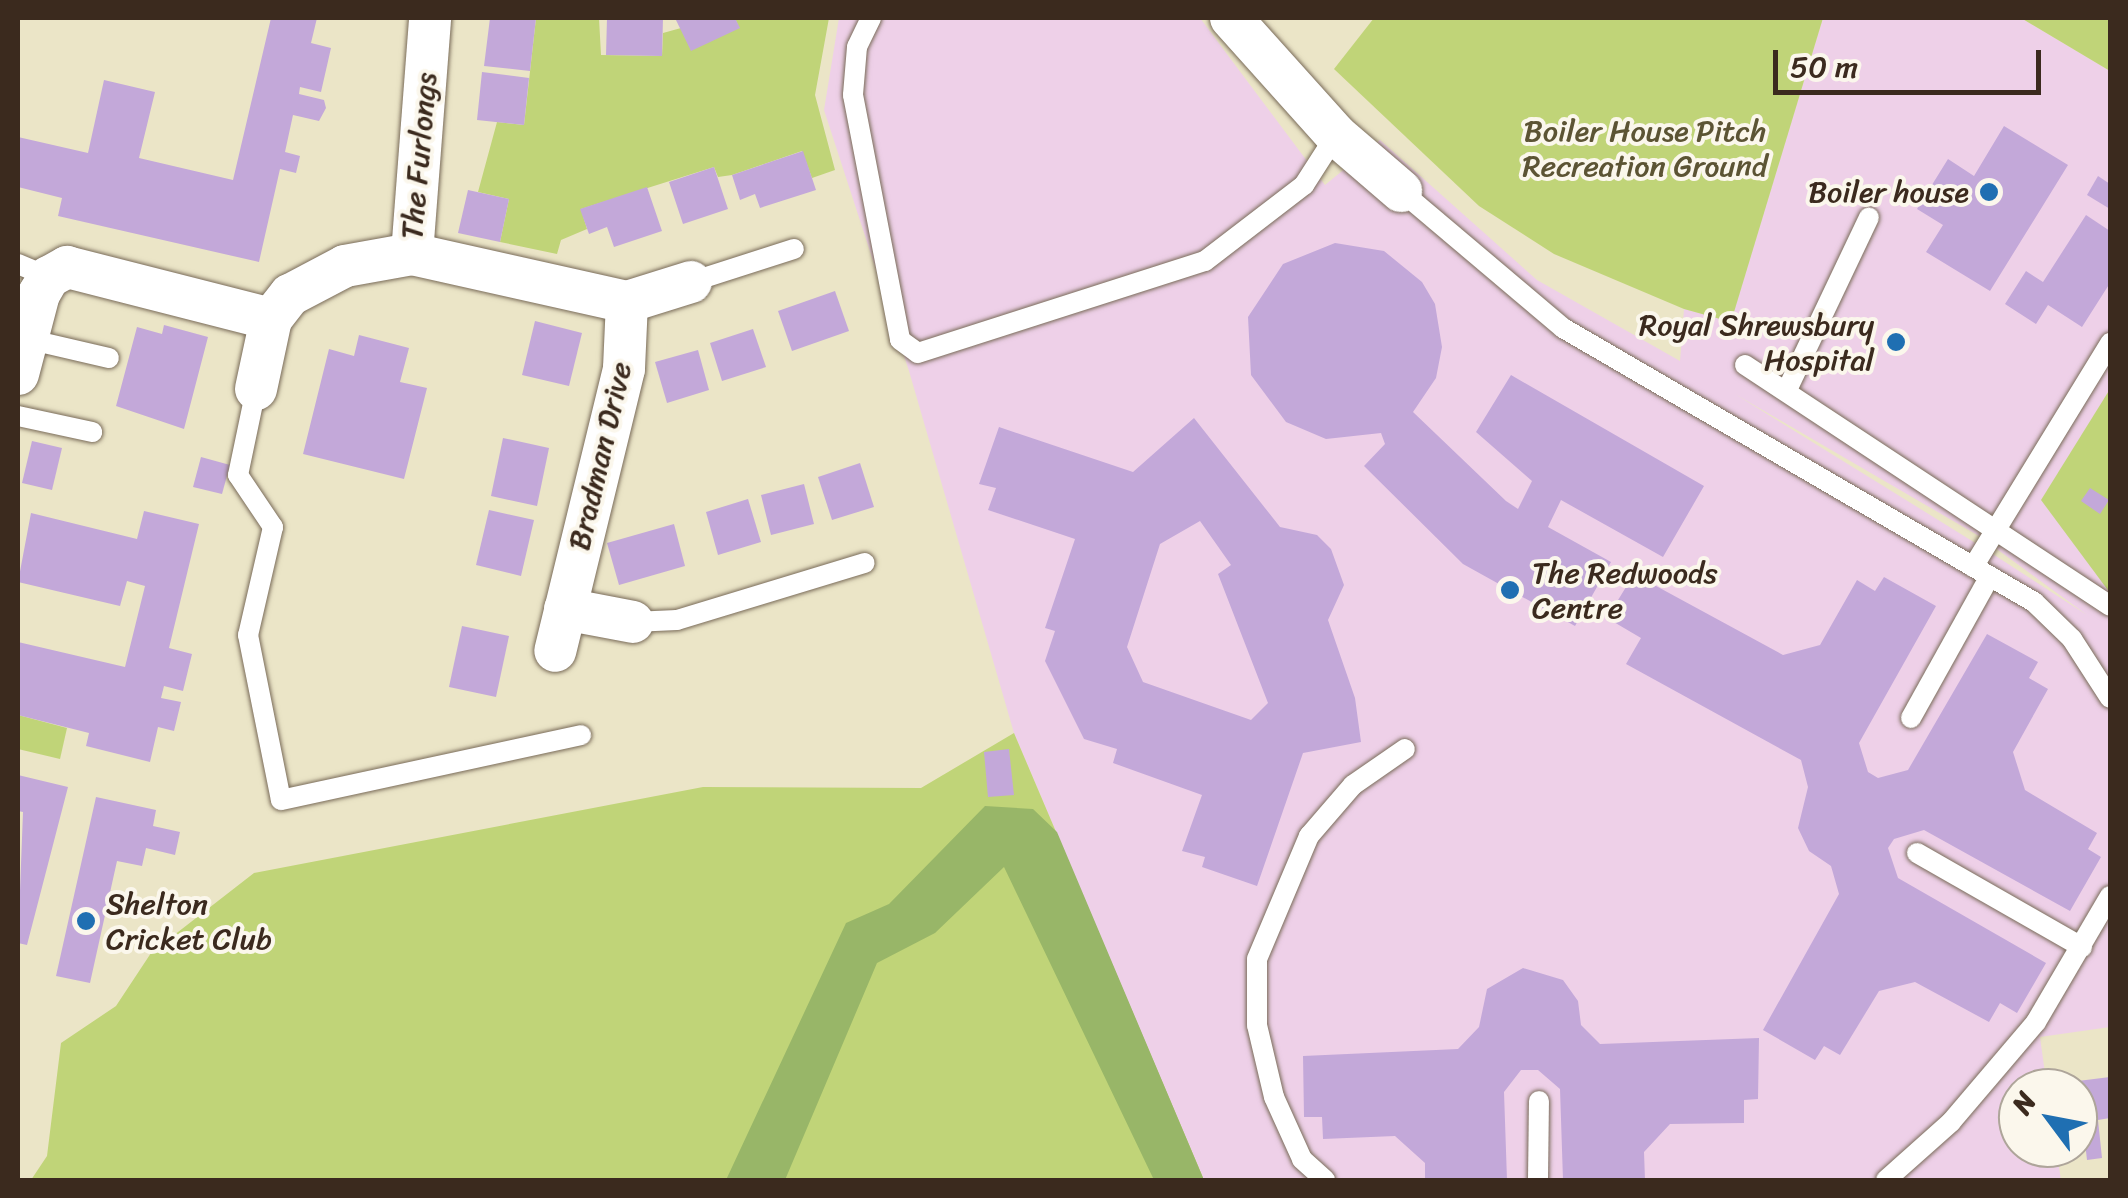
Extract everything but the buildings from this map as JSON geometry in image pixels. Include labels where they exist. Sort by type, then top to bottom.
[{"type":"street","name":"The Furlongs","points":[[271,318],[290,295],[344,266],[412,254],[430,18]]},
{"type":"street","points":[[1231,18],[1336,135],[1401,190]]},
{"type":"street","points":[[412,254],[627,302],[691,282]]},
{"type":"street","points":[[22,356],[33,271],[68,267],[271,318],[256,389]]},
{"type":"street","name":"Bradman Drive","points":[[555,651],[624,369],[627,302]]},
{"type":"street","points":[[565,609],[633,622]]},
{"type":"lane","points":[[870,18],[857,46],[853,95],[900,340],[918,352],[1205,261],[1304,185],[1336,135]]},
{"type":"lane","points":[[1401,190],[1563,328],[2034,602],[2072,639],[2110,698]]},
{"type":"lane","points":[[1787,390],[1869,217]]},
{"type":"lane","points":[[691,282],[794,249]]},
{"type":"lane","points":[[1912,718],[1981,572],[1996,529],[2110,343]]},
{"type":"lane","points":[[22,356],[109,358]]},
{"type":"lane","points":[[1746,364],[2110,606]]},
{"type":"lane","points":[[256,389],[238,476],[274,527],[248,634],[281,800],[582,735]]},
{"type":"lane","points":[[18,416],[92,432]]},
{"type":"lane","points":[[633,622],[677,620],[865,562]]},
{"type":"lane","points":[[1325,1180],[1302,1158],[1274,1097],[1258,1025],[1257,959],[1309,836],[1353,785],[1405,749]]},
{"type":"lane","points":[[1917,853],[2082,947]]},
{"type":"lane","points":[[1886,1180],[1986,1084],[2082,947],[2110,896]]},
{"type":"lane","points":[[1538,1180],[1539,1101]]},
{"type":"shaded area","name":"The Redwoods Centre","points":[[839,18],[1200,18],[1325,185],[1380,140],[1537,280],[1680,361],[1684,309],[1731,321],[1823,18],[2021,18],[2110,71],[2110,1027],[2040,1037],[2044,1068],[1998,1068],[1998,1168],[2059,1168],[2061,1180],[1204,1180],[1014,733],[909,371],[824,110]],"holes":[[[1735,394],[1979,536],[2087,615],[1985,549]]]},
{"type":"green space","points":[[536,18],[599,18],[601,55],[662,56],[663,33],[681,28],[739,28],[735,18],[829,18],[815,95],[835,170],[812,178],[802,151],[732,175],[718,177],[714,167],[581,209],[587,229],[561,240],[557,254],[500,242],[509,199],[478,192],[497,122],[524,125]]},
{"type":"green space","name":"Boiler House Pitch Recreation Ground","points":[[1374,18],[1823,18],[1731,322],[1684,309],[1554,254],[1479,206],[1334,69]]},
{"type":"green space","points":[[2021,18],[2110,18],[2110,71]]},
{"type":"green space","points":[[2110,389],[2110,593],[2041,500]]},
{"type":"green space","points":[[18,715],[67,728],[60,759],[18,749]]},
{"type":"green space","points":[[1014,733],[1204,1180],[31,1180],[47,1156],[61,1043],[116,1006],[151,953],[254,873],[703,787],[921,788]]},
{"type":"green space","points":[[985,806],[1033,809],[1057,832],[1204,1180],[1154,1180],[1004,867],[935,933],[877,963],[785,1180],[726,1180],[846,923],[889,904]]},
{"type":"place","name":"Boiler house","points":[[1989,192]]},
{"type":"place","name":"Royal Shrewsbury Hospital","points":[[1896,342]]},
{"type":"place","name":"The Redwoods Centre","points":[[1510,590]]},
{"type":"place","name":"Shelton Cricket Club","points":[[86,921]]}]
